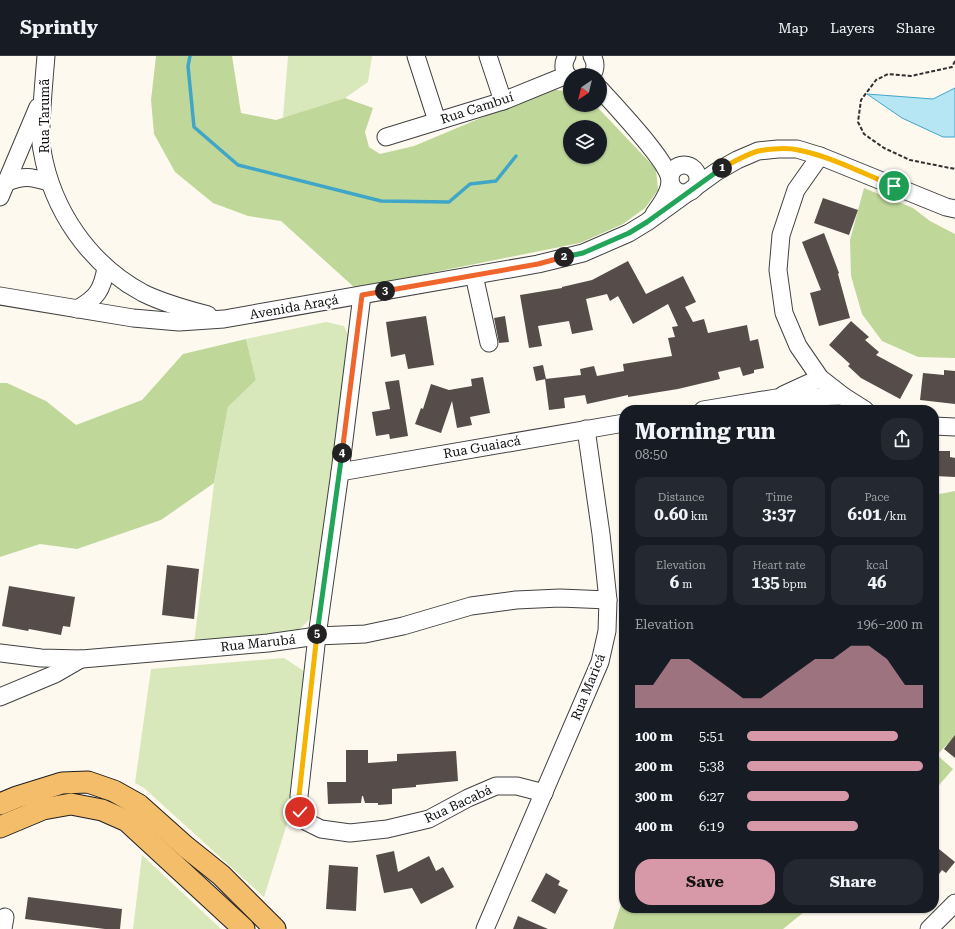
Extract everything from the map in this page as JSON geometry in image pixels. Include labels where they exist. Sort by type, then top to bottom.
[{"type":"main road","points":[[0,804],[62,783],[88,782],[114,790],[139,805],[186,847],[224,878],[275,929]]},
{"type":"main road","points":[[0,827],[43,809],[71,804],[102,810],[127,821],[244,929]]},
{"type":"main road","points":[[208,896],[224,878]]},
{"type":"street","name":"Rua Tarumã","points":[[46,56],[42,99],[41,148],[49,182],[63,214],[78,236],[106,268],[143,293],[180,308],[224,319]]},
{"type":"street","points":[[416,56],[437,121]]},
{"type":"street","points":[[488,56],[503,101]]},
{"type":"street","points":[[564,68],[564,62],[567,56]]},
{"type":"street","points":[[592,56],[595,68]]},
{"type":"street","name":"Rua Cambuí","points":[[386,137],[503,101],[563,79]]},
{"type":"street","points":[[607,96],[655,152],[665,167],[672,185],[679,192],[687,192],[695,187],[698,179],[695,170],[672,161],[655,152]]},
{"type":"street","points":[[3,189],[42,99]]},
{"type":"street","name":"Avenida Araçá","points":[[0,296],[141,319],[179,322],[224,319],[538,264],[583,253],[629,233],[647,222],[716,172],[737,160],[758,152],[778,149],[797,149],[820,156],[946,207],[955,209]]},
{"type":"street","points":[[820,156],[796,190],[782,235],[778,270],[784,313],[798,346],[820,378],[857,405]]},
{"type":"street","points":[[647,222],[665,196],[672,172],[675,168],[679,166],[715,165],[737,160]]},
{"type":"street","points":[[3,189],[20,177],[35,178],[49,182]]},
{"type":"street","points":[[77,308],[89,302],[98,294],[103,282],[106,268]]},
{"type":"street","points":[[474,275],[489,343]]},
{"type":"street","name":"Rua Bacabá","points":[[362,295],[340,472],[317,636],[299,796],[300,812],[307,822],[321,829],[350,833],[387,829],[428,819],[468,798],[496,786],[517,786],[544,793]]},
{"type":"street","points":[[776,398],[820,378]]},
{"type":"street","points":[[733,405],[776,398],[843,396]]},
{"type":"street","name":"Rua Guaiacá","points":[[340,472],[619,424]]},
{"type":"street","points":[[939,426],[955,427]]},
{"type":"street","name":"Rua Maricá","points":[[485,929],[600,662],[607,631],[608,600],[601,534],[586,429]]},
{"type":"street","name":"Rua Marubá","points":[[0,653],[41,658],[82,659],[268,643],[317,636],[364,634],[403,626],[471,606],[516,600],[560,598],[608,600]]},
{"type":"street","points":[[0,697],[55,674],[82,659]]},
{"type":"street","points":[[929,929],[952,909]]},
{"type":"path","points":[[955,61],[952,67],[911,76],[888,74],[876,80],[861,100],[858,122],[864,134],[884,148],[910,160],[955,168]]},
{"type":"green space","points":[[156,56],[232,56],[241,113],[276,120],[345,98],[373,108],[365,132],[369,147],[380,154],[414,146],[550,89],[563,91],[563,112],[602,112],[656,169],[658,190],[645,208],[623,224],[580,243],[355,288],[281,221],[248,216],[213,203],[175,172],[154,134],[151,100]]},
{"type":"green space","points":[[288,56],[372,56],[368,82],[345,98],[283,118]]},
{"type":"green space","points":[[864,188],[913,208],[930,221],[955,234],[955,358],[918,357],[882,341],[862,314],[851,276],[850,240]]},
{"type":"green space","points":[[326,322],[344,326],[351,342],[316,610],[306,623],[294,634],[194,643],[214,484],[228,407],[256,380],[246,339]]},
{"type":"green space","points":[[246,339],[256,380],[228,407],[214,483],[161,520],[77,549],[40,544],[0,557],[0,383],[7,383],[46,401],[76,425],[142,400],[183,354]]},
{"type":"green space","points":[[955,491],[955,736],[939,753],[939,494]]},
{"type":"green space","points":[[284,658],[304,671],[291,811],[264,897],[144,788],[135,783],[151,669]]},
{"type":"green space","points":[[939,757],[953,769],[939,785]]},
{"type":"green space","points":[[142,855],[221,929],[133,929]]},
{"type":"green space","points":[[619,910],[619,913],[803,913],[783,929],[613,929]]},
{"type":"water","points":[[955,88],[955,137],[943,137],[902,118],[867,94],[933,99]]},
{"type":"building","points":[[823,198],[858,210],[849,235],[814,223]]},
{"type":"building","points":[[824,233],[839,273],[838,274],[850,318],[819,326],[810,293],[821,290],[802,242]]},
{"type":"building","points":[[628,261],[646,294],[683,276],[696,302],[685,307],[693,322],[704,319],[708,333],[747,325],[750,341],[758,339],[764,368],[754,370],[754,373],[743,376],[740,367],[718,372],[720,379],[678,389],[628,397],[628,395],[587,404],[585,395],[564,398],[565,408],[549,410],[545,379],[581,375],[580,369],[594,366],[597,376],[624,371],[623,364],[672,356],[668,338],[675,337],[672,327],[678,326],[668,304],[633,324],[618,296],[610,301],[607,294],[586,299],[593,330],[572,334],[569,321],[538,326],[542,346],[529,348],[520,295],[562,288],[592,280]]},
{"type":"building","points":[[426,316],[434,365],[408,369],[405,354],[391,357],[386,322]]},
{"type":"building","points":[[505,316],[509,342],[499,343],[494,318]]},
{"type":"building","points":[[851,321],[869,337],[865,340],[879,352],[876,355],[913,375],[900,399],[861,378],[848,366],[850,364],[829,345]]},
{"type":"building","points":[[543,365],[546,379],[536,381],[533,367]]},
{"type":"building","points":[[944,370],[955,371],[955,404],[920,400],[923,373],[944,375]]},
{"type":"building","points":[[483,377],[490,413],[470,417],[472,425],[457,428],[452,401],[441,433],[415,424],[421,408],[423,409],[431,384],[449,390],[472,386],[471,379]]},
{"type":"building","points":[[399,380],[408,436],[390,439],[389,434],[376,436],[372,412],[390,409],[385,382]]},
{"type":"building","points":[[939,451],[950,451],[950,457],[955,458],[955,477],[939,476]]},
{"type":"building","points":[[167,565],[199,569],[194,619],[162,615]]},
{"type":"building","points":[[9,586],[75,597],[70,627],[63,626],[61,635],[2,626]]},
{"type":"building","points":[[955,735],[955,758],[944,749]]},
{"type":"building","points":[[346,750],[368,750],[368,763],[397,761],[397,754],[456,751],[458,781],[392,789],[392,804],[378,805],[378,803],[365,803],[362,796],[361,803],[328,804],[327,782],[346,782]]},
{"type":"building","points":[[939,849],[955,862],[946,873],[942,870],[939,874]]},
{"type":"building","points":[[394,851],[398,872],[429,856],[436,871],[443,867],[454,887],[421,904],[412,888],[384,893],[376,855]]},
{"type":"building","points":[[329,865],[358,867],[356,911],[326,909]]},
{"type":"building","points":[[546,873],[560,881],[558,885],[568,890],[555,914],[531,901]]},
{"type":"building","points":[[28,897],[122,909],[120,929],[105,929],[25,919]]},
{"type":"building","points":[[518,916],[548,929],[513,929]]},
{"type":"waterway","points":[[190,56],[188,66],[194,127],[238,165],[381,201],[449,202],[470,184],[496,181],[516,156]]},
{"type":"route","points":[[300,812],[299,796],[317,636],[340,472],[362,295],[538,264],[583,253],[629,233],[647,222],[716,172],[737,160],[758,152],[778,149],[797,149],[820,156],[894,186]]}]
